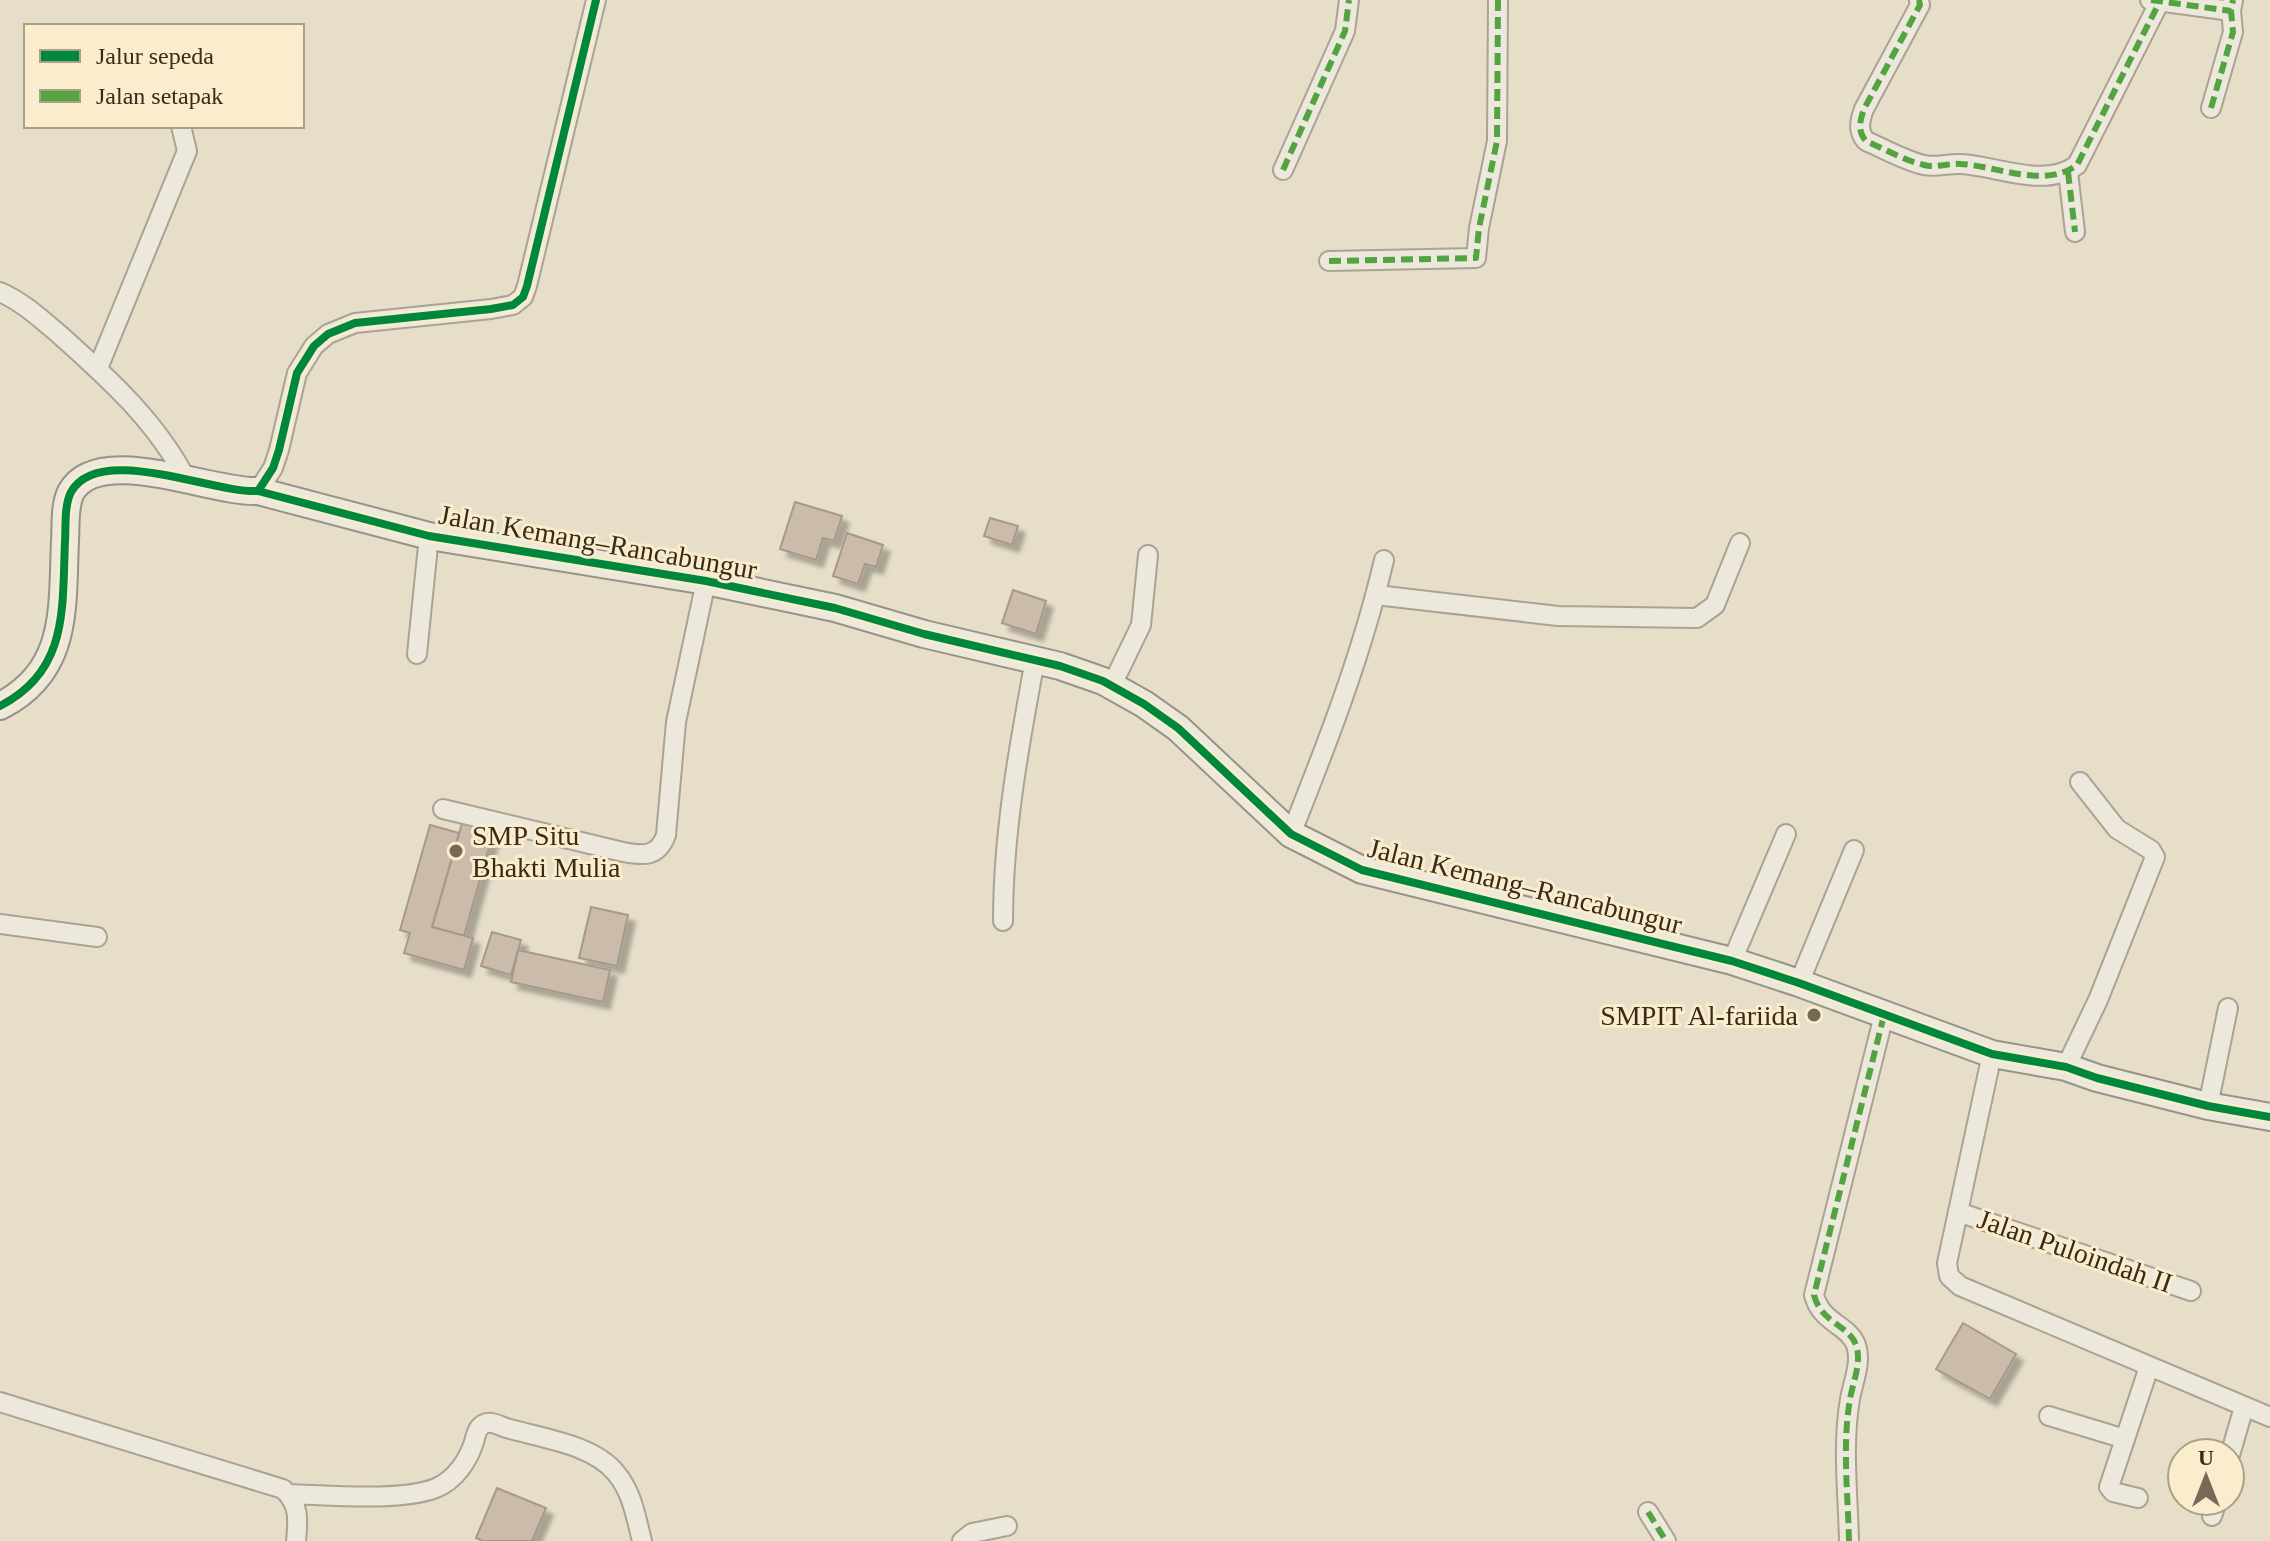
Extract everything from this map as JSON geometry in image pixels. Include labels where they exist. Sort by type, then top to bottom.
[{"type":"street","points":[[258,491],[273,468],[279,450],[297,373],[314,346],[328,334],[355,323],[513,305],[523,297],[596,0]]},
{"type":"street","points":[[1283,170],[1345,31],[1349,0]]},
{"type":"street","points":[[1329,261],[1476,258],[1497,141],[1498,0]]},
{"type":"street","points":[[1919,0],[1920,5],[1859,124],[1861,136],[1866,141],[1911,161],[1929,166],[1958,164],[2052,176],[2068,172],[2077,165],[2155,2],[2232,5],[2233,32],[2211,108]]},
{"type":"street","points":[[98,368],[187,151],[181,128]]},
{"type":"street","points":[[2068,172],[2075,232]]},
{"type":"street","points":[[0,292],[32,311],[98,368],[141,413],[176,460],[186,479]]},
{"type":"street","name":"Jalan Kemang–Rancabungur","points":[[0,706],[38,679],[50,661],[60,616],[67,508],[71,492],[84,478],[104,471],[148,472],[231,490],[258,491],[429,536],[706,581],[835,608],[924,634],[1060,666],[1112,685],[1178,728],[1291,834],[1362,870],[1732,961],[1992,1054],[2066,1067],[2208,1106],[2270,1117]]},
{"type":"street","points":[[417,654],[429,536]]},
{"type":"street","points":[[1376,595],[1558,616],[1697,618],[1715,605],[1740,543]]},
{"type":"street","points":[[1112,685],[1141,625],[1148,555]]},
{"type":"street","points":[[1291,834],[1330,739],[1376,595],[1384,560]]},
{"type":"street","points":[[443,809],[623,852],[644,856],[653,854],[666,835],[676,722],[706,581]]},
{"type":"street","points":[[1003,921],[1007,829],[1035,660]]},
{"type":"street","points":[[2066,1067],[2098,1000],[2155,857],[2151,850],[2117,829],[2080,782]]},
{"type":"street","points":[[1732,961],[1786,834]]},
{"type":"street","points":[[1799,983],[1854,850]]},
{"type":"street","points":[[0,924],[97,937]]},
{"type":"street","points":[[2208,1106],[2228,1008]]},
{"type":"street","points":[[1849,1541],[1846,1430],[1858,1366],[1858,1349],[1854,1340],[1818,1310],[1814,1295],[1884,1015]]},
{"type":"street","points":[[1992,1054],[1947,1263],[1949,1276],[1960,1286],[2270,1417]]},
{"type":"street","name":"Jalan Puloindah II","points":[[1958,1212],[2191,1291]]},
{"type":"street","points":[[2138,1498],[2113,1492],[2109,1487],[2149,1367]]},
{"type":"street","points":[[0,1402],[253,1478],[289,1494],[382,1495],[436,1488],[459,1472],[474,1444],[477,1430],[484,1423],[491,1422],[507,1429],[554,1439],[594,1456],[615,1470],[630,1494],[642,1541]]},
{"type":"street","points":[[2235,1437],[2244,1407]]},
{"type":"street","points":[[2049,1416],[2125,1439]]},
{"type":"street","points":[[289,1494],[298,1512],[296,1541]]},
{"type":"street","points":[[1648,1512],[1666,1541]]},
{"type":"street","points":[[962,1541],[972,1533],[1007,1526]]},
{"type":"building","points":[[795,502],[842,516],[834,541],[823,538],[816,560],[780,549]]},
{"type":"building","points":[[990,518],[1018,526],[1012,545],[984,536]]},
{"type":"building","points":[[847,533],[883,545],[876,567],[865,564],[858,584],[833,576]]},
{"type":"building","points":[[1013,590],[1046,601],[1036,634],[1002,623]]},
{"type":"building","points":[[465,813],[496,822],[464,936],[432,927]]},
{"type":"building","points":[[430,825],[459,833],[432,927],[473,938],[464,970],[404,953],[410,933],[400,930]]},
{"type":"building","points":[[591,907],[628,915],[617,966],[579,958]]},
{"type":"building","points":[[492,932],[521,940],[511,975],[481,966]]},
{"type":"building","points":[[518,950],[610,970],[603,1002],[511,982]]},
{"type":"building","points":[[1963,1323],[2016,1354],[1990,1399],[1936,1369]]},
{"type":"building","points":[[497,1488],[546,1508],[532,1541],[483,1541],[476,1538]]},
{"type":"marked path","points":[[1283,170],[1345,31],[1349,0]]},
{"type":"marked path","points":[[1329,261],[1476,258],[1497,141],[1498,0]]},
{"type":"marked path","points":[[1919,0],[1920,5],[1864,109],[1860,125],[1863,137],[1894,154],[1924,165],[1961,164],[2036,176],[2064,172],[2077,165],[2159,3]]},
{"type":"marked path","points":[[2151,0],[2231,11]]},
{"type":"marked path","points":[[2211,108],[2233,32],[2233,0]]},
{"type":"marked path","points":[[2068,172],[2075,232]]},
{"type":"marked path","points":[[1849,1541],[1846,1434],[1858,1352],[1852,1338],[1823,1312],[1814,1295],[1884,1015]]},
{"type":"marked path","points":[[1648,1512],[1666,1541]]},
{"type":"cycle path","points":[[258,491],[273,468],[279,450],[297,373],[314,346],[328,334],[355,323],[513,305],[523,297],[596,0]]},
{"type":"cycle path","points":[[0,706],[22,692],[39,675],[50,656],[61,613],[67,503],[71,492],[85,478],[106,471],[131,471],[258,491],[429,536],[706,581],[835,608],[924,634],[1060,666],[1103,681],[1144,704],[1178,728],[1291,834],[1362,870],[1732,961],[1992,1054],[2066,1067],[2208,1106],[2270,1117]]},
{"type":"place","name":"SMP Situ Bhakti Mulia","points":[[456,851]]},
{"type":"place","name":"SMPIT Al-fariida","points":[[1814,1015]]}]
